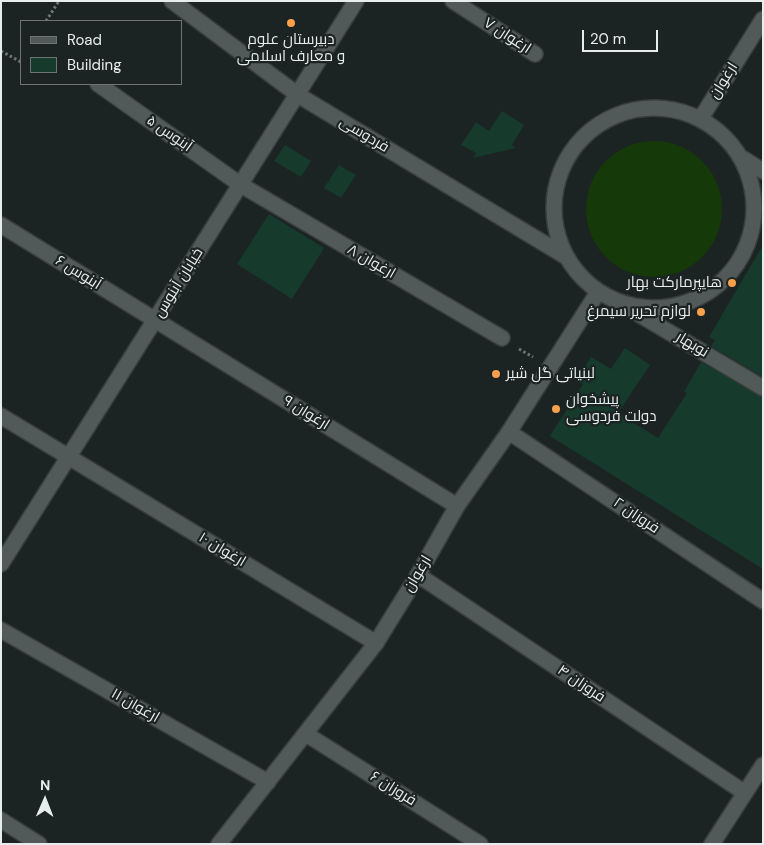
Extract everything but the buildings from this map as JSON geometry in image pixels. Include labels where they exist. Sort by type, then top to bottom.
[{"type":"street","name":"فردوسی","points":[[172,1],[298,95],[565,256]]},
{"type":"street","name":"خیابان آبنوس","points":[[1,564],[356,1]]},
{"type":"street","name":"ارغوان ۷","points":[[453,1],[535,54]]},
{"type":"street","name":"ارغوان","points":[[701,118],[763,19]]},
{"type":"street","name":"آبنوس ۵","points":[[99,85],[241,185]]},
{"type":"street","points":[[645,107],[674,108],[701,118],[724,135],[742,158],[753,186],[755,217],[748,246],[732,272],[709,292],[681,305],[650,308],[620,303],[598,292],[579,276],[565,256],[555,229],[553,201],[559,173],[572,148],[592,128],[617,114],[645,107]]},
{"type":"street","points":[[742,158],[763,171]]},
{"type":"street","name":"ارغوان ۸","points":[[241,185],[502,338]]},
{"type":"street","name":"آبنوس ۶","points":[[1,225],[155,320]]},
{"type":"street","name":"ارغوان","points":[[219,844],[376,643],[418,575],[457,506],[509,432],[598,292]]},
{"type":"street","name":"نوبهار","points":[[620,303],[763,388]]},
{"type":"street","name":"ارغوان ۹","points":[[155,320],[457,506]]},
{"type":"street","name":"ارغوان ۱۰","points":[[1,416],[376,643]]},
{"type":"street","name":"فروزان ۲","points":[[509,432],[763,601]]},
{"type":"street","name":"فروزان ۴","points":[[418,575],[745,793]]},
{"type":"street","name":"ارغوان ۱۱","points":[[1,630],[268,782]]},
{"type":"street","name":"فروزان ۶","points":[[306,734],[480,844]]},
{"type":"street","points":[[712,844],[763,765]]},
{"type":"street","points":[[1,820],[39,844]]},
{"type":"path","points":[[47,20],[58,1]]},
{"type":"path","points":[[1,51],[20,61]]},
{"type":"path","points":[[502,338],[550,368]]},
{"type":"green space","points":[[654,141],[680,147],[702,161],[716,183],[722,209],[716,235],[702,257],[680,271],[654,277],[628,271],[606,257],[592,235],[586,209],[592,183],[606,161],[628,147]]},
{"type":"place","name":"دبیرستان علوم و معارف اسلامی","points":[[291,23]]},
{"type":"place","name":"هایپرمارکت بهار","points":[[732,283]]},
{"type":"place","name":"لوازم تحریر سیمرغ","points":[[701,312]]},
{"type":"place","name":"لبنیاتی گل شیر","points":[[496,374]]},
{"type":"place","name":"پیشخوان دولت فردوسی","points":[[556,409]]}]
